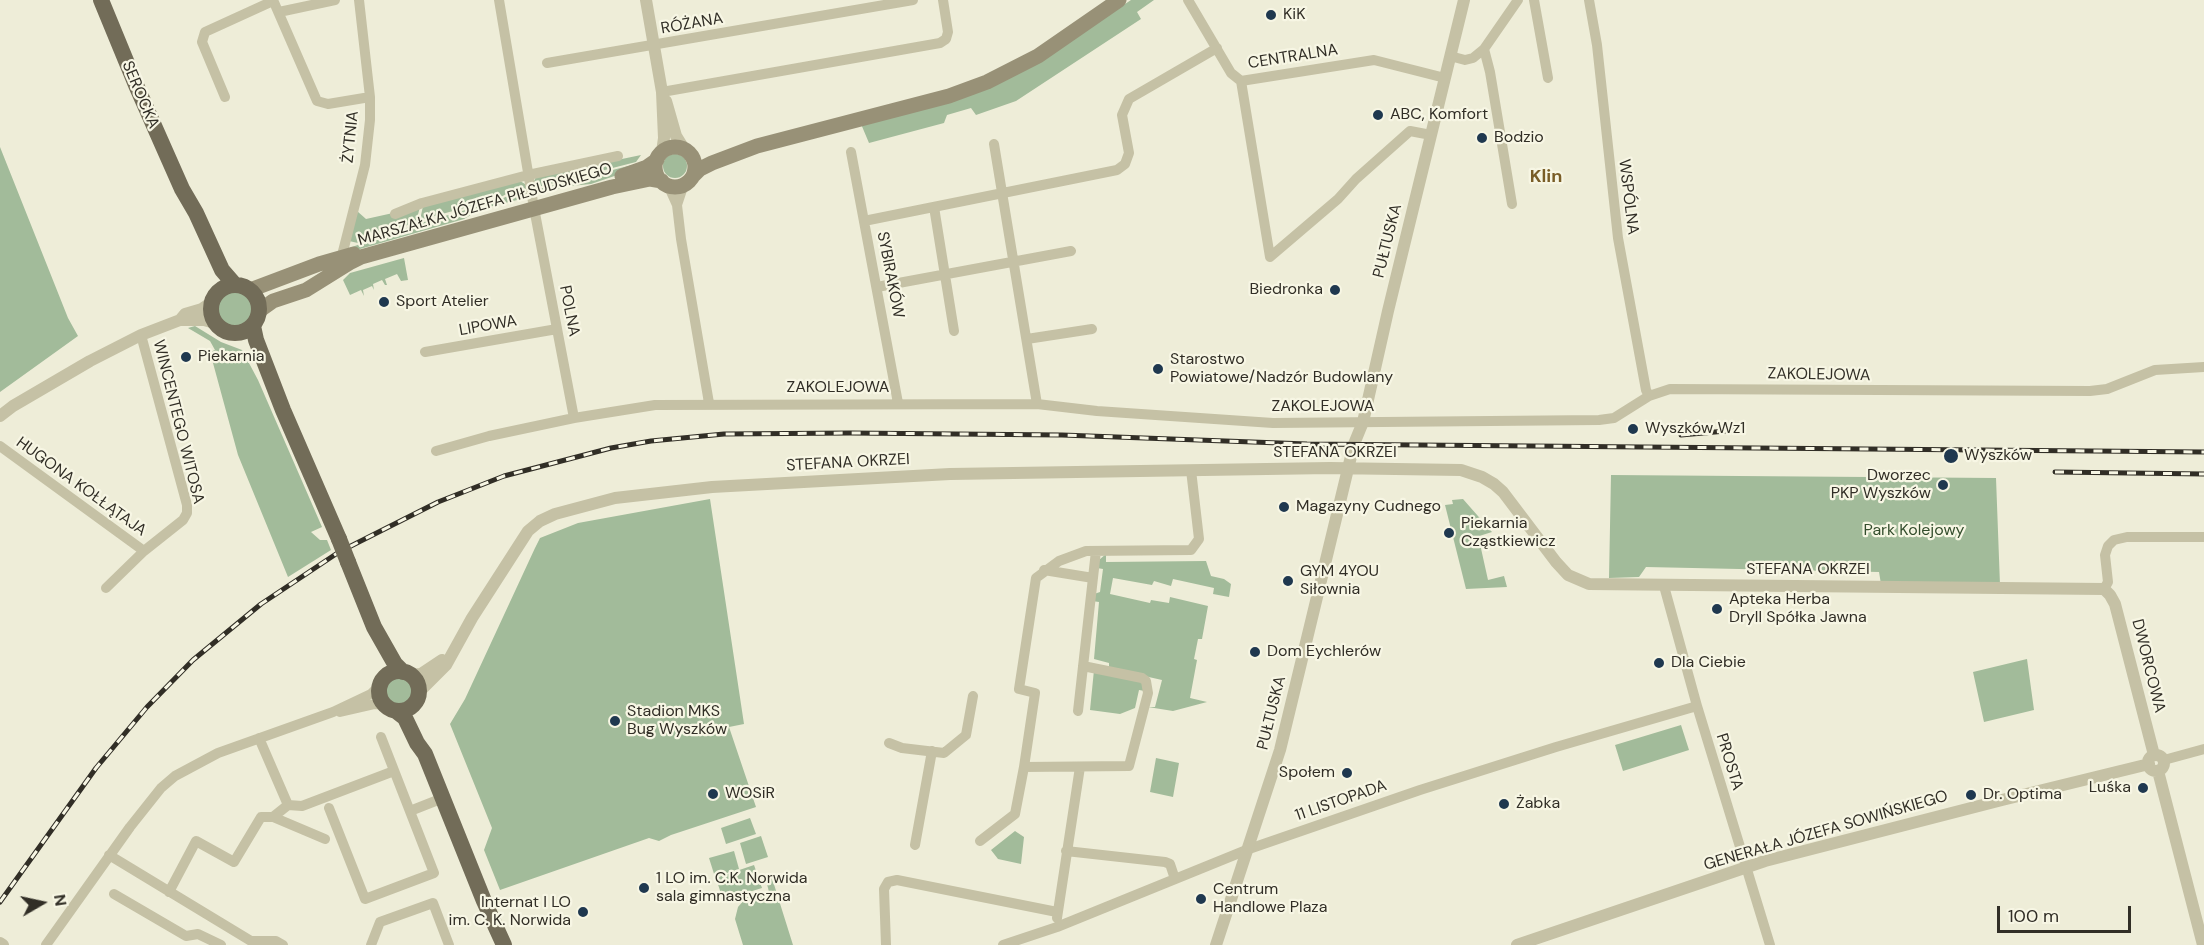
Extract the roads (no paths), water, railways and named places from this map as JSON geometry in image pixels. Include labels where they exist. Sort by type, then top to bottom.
[{"type":"main road","name":"SEROCKA","points":[[101,0],[132,77],[182,189],[212,273],[214,298]]},
{"type":"main road","points":[[758,146],[710,153],[672,147],[659,156],[656,171],[665,183],[688,180],[700,169],[712,163],[758,146],[949,96],[987,82],[1038,56],[1119,0]]},
{"type":"main road","points":[[686,150],[695,163],[688,180]]},
{"type":"main road","name":"MARSZAŁKA JÓZEFA PIŁSUDSKIEGO","points":[[256,319],[273,301],[306,290],[361,257],[616,178],[648,167],[659,156]]},
{"type":"main road","name":"MARSZAŁKA JÓZEFA PIŁSUDSKIEGO","points":[[243,287],[533,205],[641,180],[655,179],[665,183]]},
{"type":"main road","name":"SEROCKA","points":[[182,189],[196,213],[223,272],[243,287]]},
{"type":"main road","points":[[283,410],[240,336],[225,331],[212,316],[214,298],[228,286],[243,287],[259,303],[256,340],[374,627],[385,668],[379,696],[390,708],[405,718],[425,754],[484,902],[504,945]]},
{"type":"main road","points":[[232,333],[246,331],[256,319]]},
{"type":"main road","points":[[374,627],[395,664],[416,681],[415,714],[424,741],[425,754]]},
{"type":"main road","points":[[382,682],[392,672],[406,673]]},
{"type":"main road","points":[[390,708],[407,710],[417,698]]},
{"type":"main road","points":[[484,902],[486,922],[495,945]]},
{"type":"street","points":[[225,98],[202,42],[205,32],[273,0],[317,101],[328,104],[370,97]]},
{"type":"street","points":[[279,12],[335,0]]},
{"type":"street","name":"ŻYTNIA","points":[[334,272],[342,258],[365,165],[369,131],[370,97],[359,0]]},
{"type":"street","name":"POLNA","points":[[499,0],[533,205],[574,418]]},
{"type":"street","points":[[646,0],[662,92],[664,138],[659,156]]},
{"type":"street","name":"RÓŻANA","points":[[547,63],[913,0]]},
{"type":"street","points":[[662,92],[940,43],[946,39],[948,32],[943,0]]},
{"type":"street","name":"CENTRALNA","points":[[1188,0],[1231,73],[1241,81],[1374,60],[1445,78]]},
{"type":"street","name":"PUŁTUSKA","points":[[1216,945],[1280,750],[1354,444],[1363,422],[1464,0]]},
{"type":"street","points":[[1450,56],[1465,60],[1473,58],[1484,49],[1518,0]]},
{"type":"street","points":[[1534,0],[1548,78]]},
{"type":"street","name":"WSPÓLNA","points":[[1589,0],[1597,45],[1618,238],[1649,396]]},
{"type":"street","points":[[864,220],[1003,194],[1122,167],[1129,153],[1122,116],[1129,99],[1216,48]]},
{"type":"street","points":[[1484,49],[1490,72],[1512,204]]},
{"type":"street","points":[[1241,81],[1270,257],[1338,199],[1356,179],[1410,131],[1431,135]]},
{"type":"street","points":[[662,92],[676,136],[686,150]]},
{"type":"street","points":[[994,144],[1037,404]]},
{"type":"street","name":"SYBIRAKÓW","points":[[851,152],[898,403]]},
{"type":"street","points":[[395,214],[422,203],[528,175],[618,156]]},
{"type":"street","points":[[677,206],[688,180]]},
{"type":"street","points":[[665,183],[677,206],[709,404]]},
{"type":"street","points":[[934,207],[954,331]]},
{"type":"street","points":[[877,287],[1071,251]]},
{"type":"street","points":[[180,320],[185,314],[207,306],[214,298]]},
{"type":"street","points":[[0,417],[13,406],[90,361],[141,335],[180,320],[215,322]]},
{"type":"street","name":"LIPOWA","points":[[425,352],[557,329]]},
{"type":"street","points":[[1026,339],[1092,329]]},
{"type":"street","name":"WINCENTEGO WITOSA","points":[[106,588],[144,552],[183,520],[187,513],[141,335]]},
{"type":"street","name":"ZAKOLEJOWA","points":[[436,450],[574,418],[655,405],[1037,404],[1097,411],[1274,423],[1599,420],[1614,418],[1649,396],[1670,389],[2090,391],[2107,389],[2155,370],[2204,367]]},
{"type":"street","name":"HUGONA KOŁŁĄTAJA","points":[[0,446],[144,552]]},
{"type":"street","name":"STEFANA OKRZEI","points":[[417,698],[446,665],[450,654],[528,531],[540,521],[583,505],[615,498],[712,487],[950,474],[1348,469],[1461,470],[1482,477],[1503,492],[1568,575],[1589,584],[2104,589]]},
{"type":"street","points":[[980,841],[1015,814],[1035,693],[1019,689],[1036,578],[1059,561],[1086,551],[1191,550],[1199,539],[1191,471]]},
{"type":"street","points":[[2104,589],[2108,582],[2105,555],[2108,546],[2114,540],[2127,537],[2204,537]]},
{"type":"street","points":[[1078,711],[1096,550]]},
{"type":"street","points":[[1044,570],[1093,578]]},
{"type":"street","name":"PROSTA","points":[[1664,586],[1696,706],[1770,945]]},
{"type":"street","name":"DWORCOWA","points":[[2104,589],[2115,604],[2203,945]]},
{"type":"street","name":"STEFANA OKRZEI","points":[[406,673],[421,674],[450,654]]},
{"type":"street","points":[[1024,767],[1129,766],[1149,687],[1142,678],[1083,666]]},
{"type":"street","points":[[46,945],[109,855],[161,788],[175,776],[218,753],[333,712],[371,694],[382,682]]},
{"type":"street","points":[[889,743],[902,748],[944,753],[966,735],[973,696]]},
{"type":"street","points":[[333,712],[375,704],[390,708]]},
{"type":"street","name":"11 LISTOPADA","points":[[1003,945],[1057,927],[1249,849],[1455,778],[1696,706]]},
{"type":"street","points":[[328,808],[365,899],[435,873],[381,737]]},
{"type":"street","points":[[259,738],[288,805]]},
{"type":"street","name":"GENERAŁA JÓZEFA SOWIŃSKIEGO","points":[[1517,945],[1746,867],[2204,749]]},
{"type":"street","points":[[915,844],[932,751]]},
{"type":"street","points":[[1057,927],[1057,912],[1080,767]]},
{"type":"street","points":[[273,817],[288,805],[303,806],[394,771]]},
{"type":"street","points":[[410,812],[443,798]]},
{"type":"street","points":[[169,892],[196,841],[234,862],[261,817],[273,817],[325,839]]},
{"type":"street","points":[[1066,851],[1165,862],[1170,864],[1175,879]]},
{"type":"street","points":[[109,855],[250,941],[276,941],[283,945]]},
{"type":"street","points":[[886,945],[884,889],[888,882],[897,880],[1057,912]]},
{"type":"street","points":[[114,894],[186,936],[198,934],[213,943],[216,921]]},
{"type":"street","points":[[371,945],[380,922],[433,903],[449,945]]},
{"type":"railway","points":[[1681,435],[1737,430]]},
{"type":"railway","points":[[0,902],[96,768],[147,707],[193,660],[261,604],[339,552],[438,502],[504,476],[611,448],[651,441],[724,434],[850,433],[1062,435],[1307,444],[2204,452]]},
{"type":"railway","points":[[2055,472],[2204,474]]},
{"type":"place","name":"KiK","points":[[1271,15]]},
{"type":"place","name":"ABC, Komfort","points":[[1378,115]]},
{"type":"place","name":"Bodzio","points":[[1482,138]]},
{"type":"place","name":"Biedronka","points":[[1335,290]]},
{"type":"place","name":"Sport Atelier","points":[[384,302]]},
{"type":"place","name":"Piekarnia","points":[[186,357]]},
{"type":"place","name":"Starostwo Powiatowe/Nadzór Budowlany","points":[[1158,369]]},
{"type":"place","name":"Wyszków Wz1","points":[[1633,429]]},
{"type":"place","name":"Wyszków","points":[[1951,456]]},
{"type":"place","name":"Dworzec PKP Wyszków","points":[[1943,485]]},
{"type":"place","name":"Magazyny Cudnego","points":[[1284,507]]},
{"type":"place","name":"Piekarnia Cząstkiewicz","points":[[1449,533]]},
{"type":"place","name":"GYM 4YOU Siłownia","points":[[1288,581]]},
{"type":"place","name":"Apteka Herba Dryll Spółka Jawna","points":[[1717,609]]},
{"type":"place","name":"Dom Eychlerów","points":[[1255,652]]},
{"type":"place","name":"Dla Ciebie","points":[[1659,663]]},
{"type":"place","name":"Stadion MKS Bug Wyszków","points":[[615,721]]},
{"type":"place","name":"Społem","points":[[1347,773]]},
{"type":"place","name":"Luśka","points":[[2143,788]]},
{"type":"place","name":"WOSiR","points":[[713,794]]},
{"type":"place","name":"Dr. Optima","points":[[1971,795]]},
{"type":"place","name":"Żabka","points":[[1504,804]]},
{"type":"place","name":"1 LO im. C.K. Norwida sala gimnastyczna","points":[[644,888]]},
{"type":"place","name":"Centrum Handlowe Plaza","points":[[1201,899]]},
{"type":"place","name":"Internat I LO im. C. K. Norwida","points":[[583,912]]},
{"type":"district","name":"Klin","points":[[1546,177]]},
{"type":"park label","name":"Park Kolejowy","points":[[1914,531]]}]
